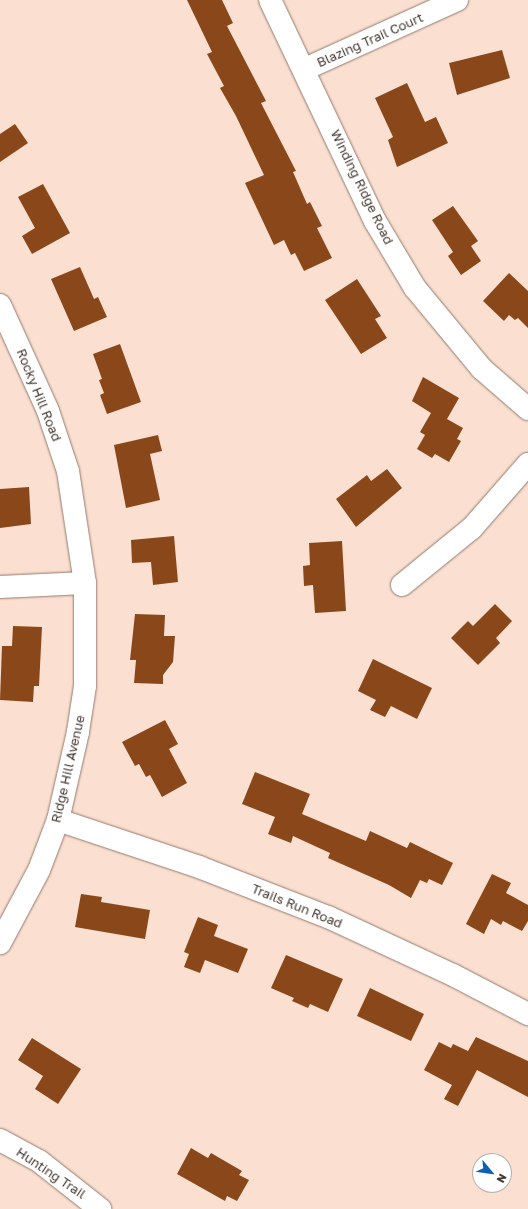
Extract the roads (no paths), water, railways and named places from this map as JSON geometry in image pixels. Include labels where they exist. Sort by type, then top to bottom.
[{"type":"street","name":"Winding Ridge Road","points":[[270,0],[305,69],[376,221],[415,288],[482,369],[528,409]]},
{"type":"street","name":"Blazing Trail Court","points":[[305,69],[457,0]]},
{"type":"street","name":"Rocky Hill Road","points":[[0,305],[48,410],[68,470],[85,583]]},
{"type":"street","points":[[402,585],[472,528],[528,464]]},
{"type":"street","points":[[0,587],[85,583]]},
{"type":"street","name":"Ridge Hill Avenue","points":[[0,944],[39,870],[58,820],[78,732],[85,686],[85,583]]},
{"type":"street","name":"Trails Run Road","points":[[58,820],[199,866],[328,917],[453,975],[528,1014]]},
{"type":"street","name":"Hunting Trail","points":[[0,1140],[39,1161],[100,1209]]}]
